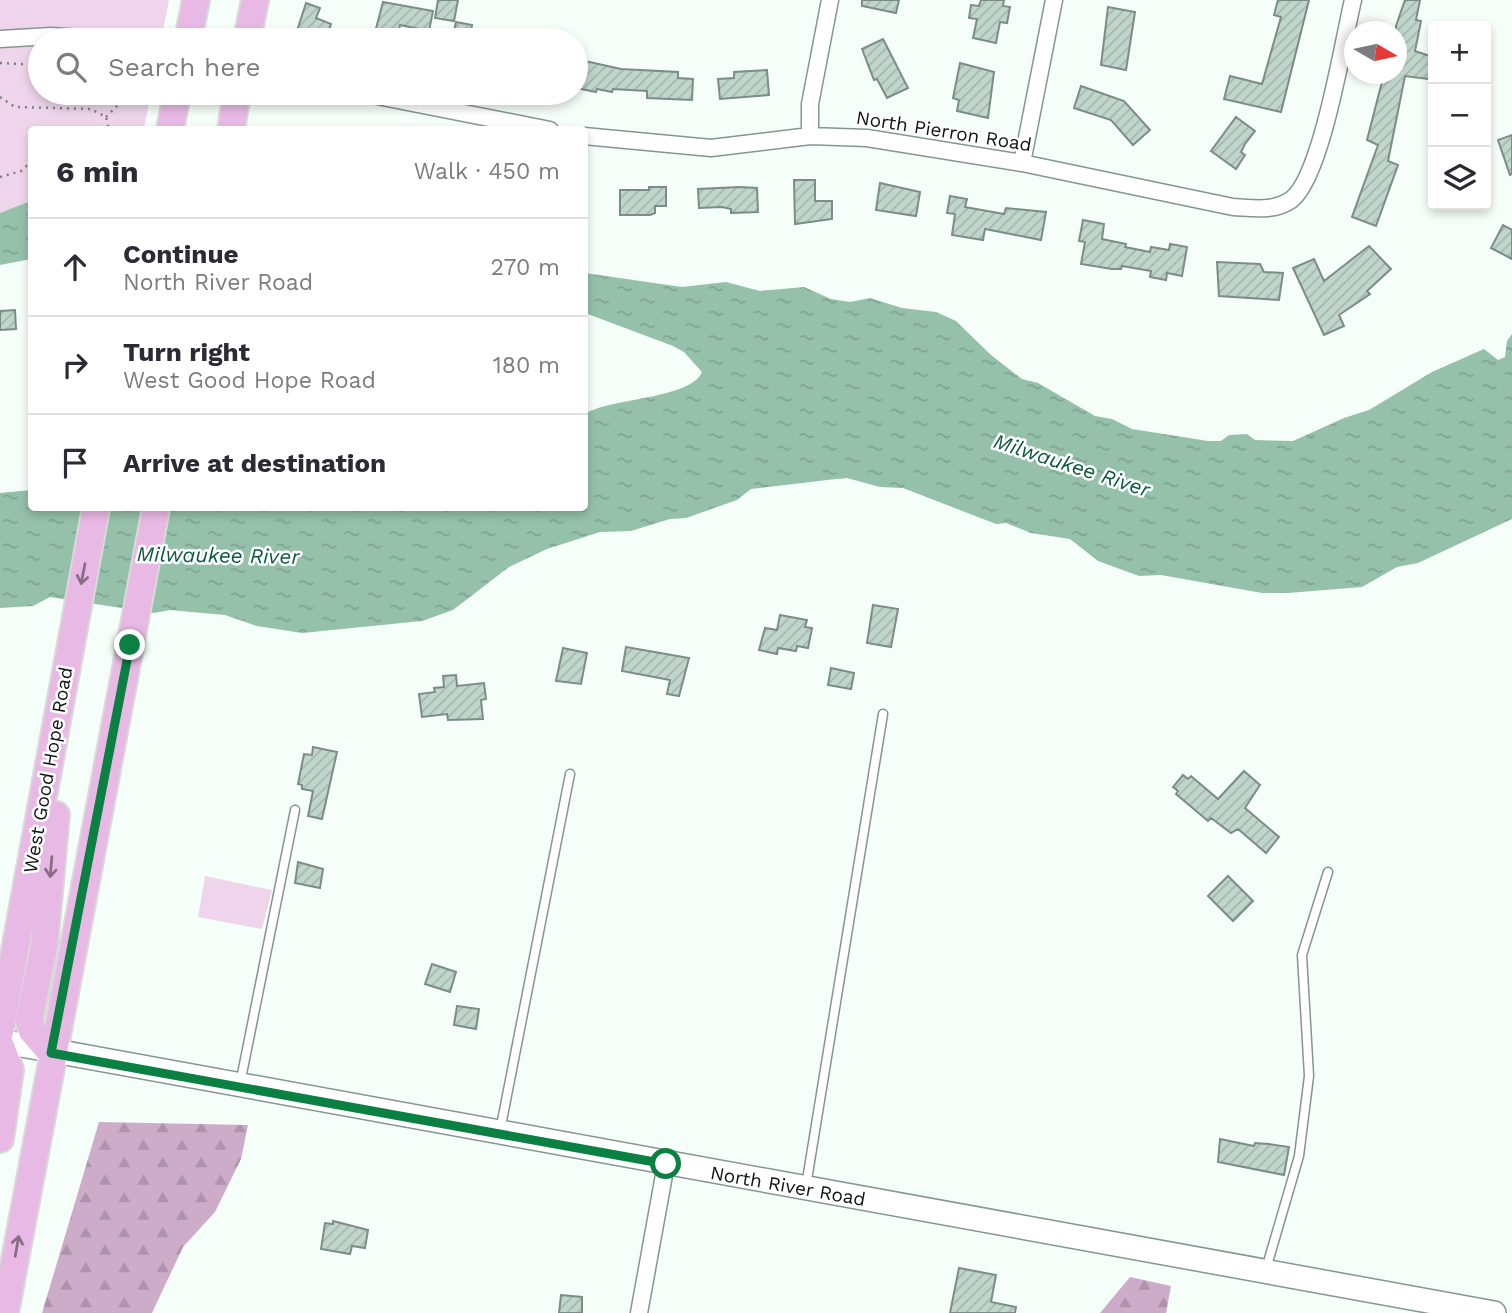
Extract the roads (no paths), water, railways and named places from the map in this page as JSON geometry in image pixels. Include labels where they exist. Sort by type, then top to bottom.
[{"type":"main road","points":[[190,28],[196,0]]},
{"type":"main road","points":[[249,28],[255,0]]},
{"type":"main road","points":[[171,126],[175,105]]},
{"type":"main road","points":[[232,126],[235,105]]},
{"type":"main road","name":"West Good Hope Road","points":[[0,1032],[95,511]]},
{"type":"main road","points":[[5,1313],[51,1053],[155,511]]},
{"type":"main road","points":[[51,1053],[32,1031],[29,1020],[44,947],[56,817],[52,750]]},
{"type":"main road","points":[[0,1043],[10,1070],[0,1139]]},
{"type":"street","points":[[810,136],[810,104],[830,0]]},
{"type":"street","points":[[1022,163],[1055,0]]},
{"type":"street","name":"North Pierron Road","points":[[588,136],[711,148],[810,136],[867,138],[1022,163],[1233,207],[1269,209],[1292,199],[1305,182],[1318,152],[1353,0]]},
{"type":"street","points":[[0,40],[28,38]]},
{"type":"street","points":[[423,105],[530,126]]},
{"type":"street","name":"North River Road","points":[[0,1043],[1494,1313]]},
{"type":"street","points":[[639,1313],[666,1164]]},
{"type":"lane","points":[[806,1189],[883,714]]},
{"type":"lane","points":[[500,1134],[570,774]]},
{"type":"lane","points":[[239,1087],[295,810]]},
{"type":"lane","points":[[1265,1272],[1299,1156],[1309,1076],[1302,955],[1328,872]]},
{"type":"water","points":[[28,202],[28,260],[0,265],[0,213]]},
{"type":"water","name":"Milwaukee River","points":[[588,273],[682,287],[726,282],[760,291],[804,287],[831,299],[850,302],[870,298],[902,308],[936,312],[956,321],[991,355],[1022,379],[1038,383],[1095,416],[1112,419],[1132,429],[1208,441],[1221,441],[1229,435],[1247,434],[1255,440],[1293,441],[1369,410],[1432,372],[1484,349],[1498,360],[1505,357],[1507,341],[1512,334],[1512,519],[1418,563],[1397,567],[1362,587],[1262,593],[1161,575],[1139,576],[1098,561],[1070,539],[1031,533],[1006,523],[996,524],[903,488],[880,487],[847,478],[751,489],[737,500],[686,518],[670,519],[631,531],[600,532],[547,549],[509,567],[453,610],[422,621],[302,633],[257,626],[225,615],[170,610],[154,613],[50,597],[33,606],[0,608],[0,493],[28,490],[28,511],[588,511],[588,413],[612,404],[666,393],[695,381],[702,372],[684,352],[588,314]]}]
